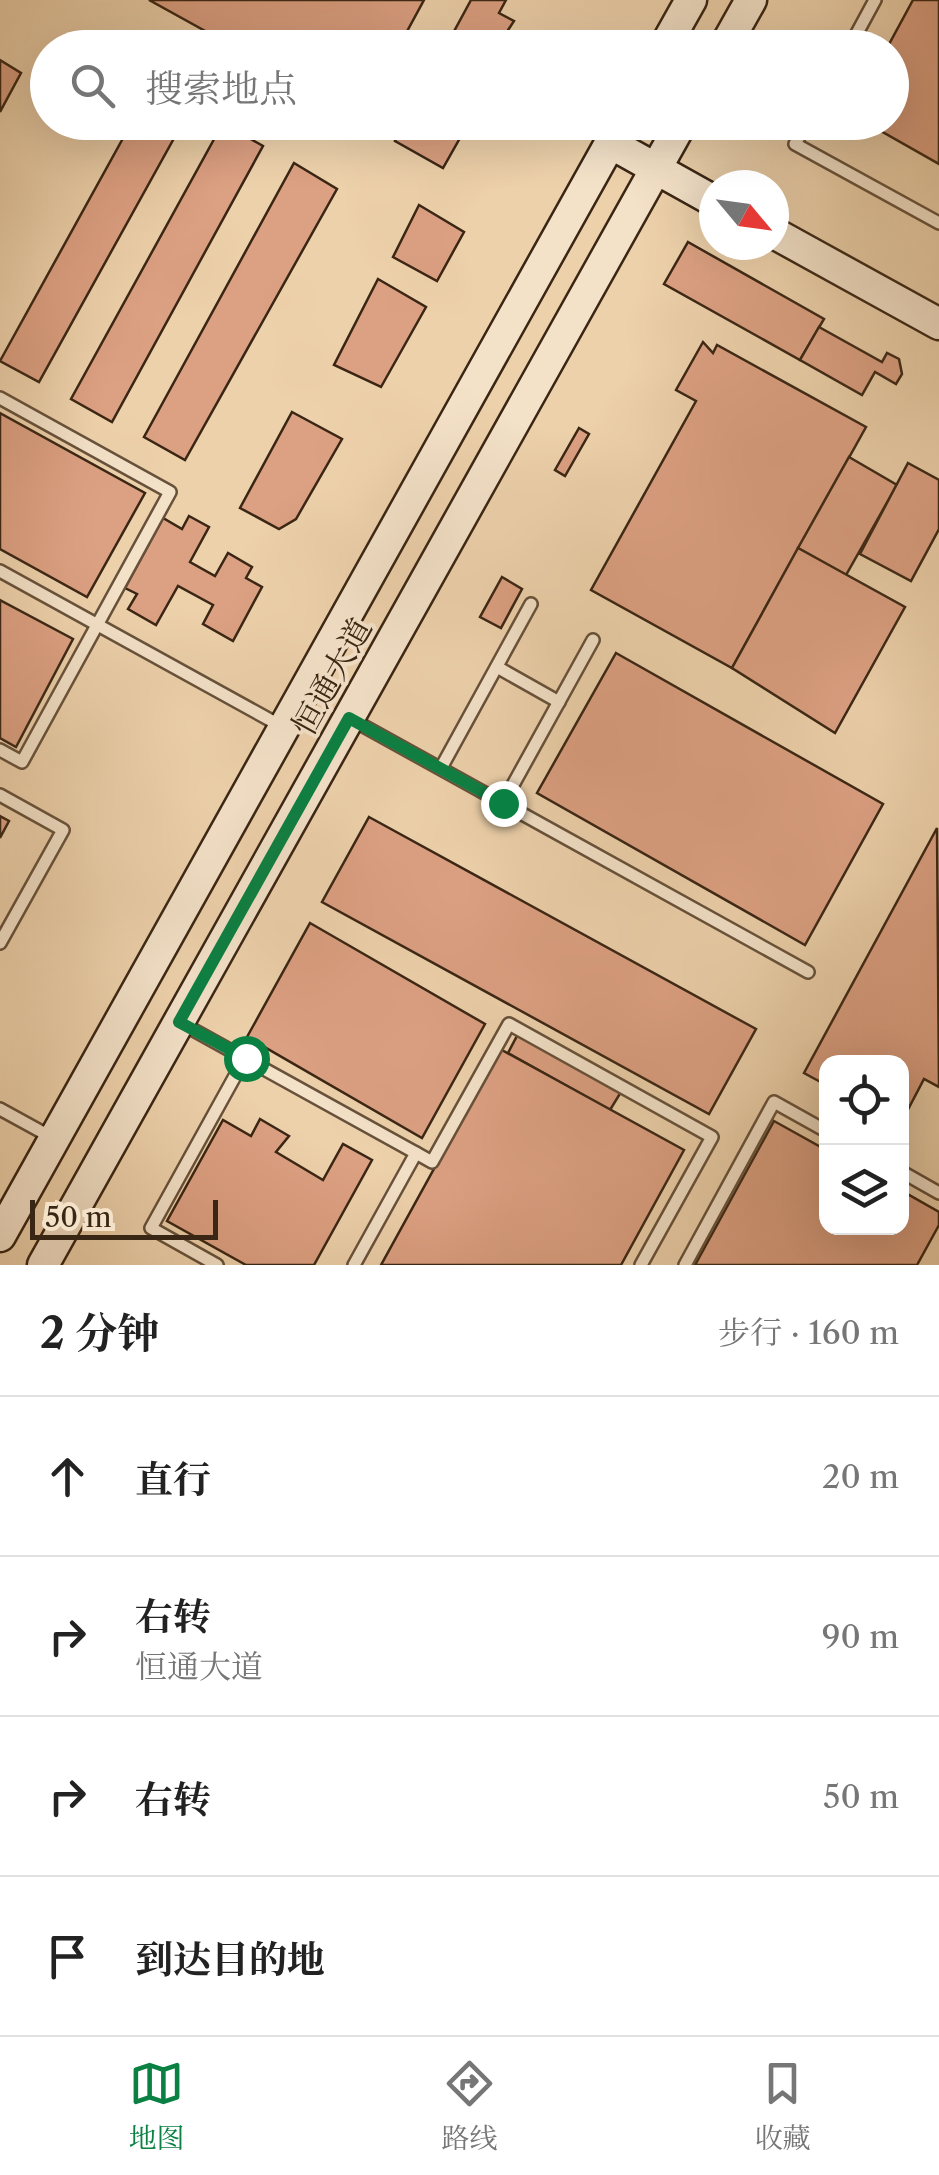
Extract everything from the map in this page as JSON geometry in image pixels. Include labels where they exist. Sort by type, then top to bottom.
[{"type":"main road","points":[[674,30],[691,0]]},
{"type":"main road","points":[[734,30],[750,0]]},
{"type":"main road","name":"恒通大道","points":[[0,1236],[16,1195],[54,1139],[612,140]]},
{"type":"main road","points":[[624,140],[656,169],[699,193]]},
{"type":"main road","name":"恒通大道","points":[[43,1265],[672,140]]},
{"type":"main road","points":[[789,242],[939,324]]},
{"type":"lane","points":[[859,30],[875,0]]},
{"type":"lane","points":[[797,140],[795,144],[939,223]]},
{"type":"lane","points":[[0,398],[170,492],[22,762],[0,750]]},
{"type":"lane","points":[[0,571],[284,728]]},
{"type":"lane","points":[[440,768],[531,604]]},
{"type":"lane","points":[[503,803],[593,640]]},
{"type":"lane","points":[[497,666],[559,702]]},
{"type":"lane","points":[[349,718],[808,972]]},
{"type":"lane","points":[[0,795],[63,830],[0,944]]},
{"type":"lane","points":[[179,1022],[432,1162],[510,1024],[712,1137],[641,1265]]},
{"type":"lane","points":[[217,1265],[151,1228],[246,1058]]},
{"type":"lane","points":[[685,1265],[774,1102],[819,1127]]},
{"type":"lane","points":[[0,1109],[54,1139]]},
{"type":"lane","points":[[354,1265],[416,1153]]},
{"type":"lane","points":[[909,1176],[939,1192]]},
{"type":"building","points":[[149,0],[424,0],[408,30],[203,30]]},
{"type":"building","points":[[471,0],[506,0],[499,13],[514,21],[508,30],[455,30]]},
{"type":"building","points":[[913,0],[939,0],[939,164],[897,140],[909,140],[909,30],[897,30]]},
{"type":"building","points":[[0,60],[21,73],[0,112]]},
{"type":"building","points":[[122,140],[173,140],[39,382],[0,361]]},
{"type":"building","points":[[214,140],[253,140],[263,146],[112,422],[71,399]]},
{"type":"building","points":[[396,140],[459,140],[443,168]]},
{"type":"building","points":[[294,163],[337,189],[185,460],[144,437]]},
{"type":"building","points":[[419,205],[464,232],[437,281],[393,257]]},
{"type":"building","points":[[688,242],[699,248],[699,260],[720,260],[824,319],[800,360],[664,284]]},
{"type":"building","points":[[378,279],[426,307],[381,387],[334,365]]},
{"type":"building","points":[[819,327],[882,362],[887,353],[899,359],[902,374],[896,384],[875,372],[862,395],[800,360]]},
{"type":"building","points":[[703,342],[713,353],[717,345],[866,427],[732,668],[591,590],[696,401],[676,390]]},
{"type":"building","points":[[292,412],[342,439],[296,519],[279,529],[240,508]]},
{"type":"building","points":[[0,413],[145,493],[87,597],[0,549]]},
{"type":"building","points":[[579,428],[589,434],[565,476],[555,470]]},
{"type":"building","points":[[849,457],[897,485],[846,575],[798,548]]},
{"type":"building","points":[[908,463],[939,480],[939,529],[911,581],[860,554]]},
{"type":"building","points":[[189,516],[209,527],[190,562],[215,576],[228,553],[252,567],[246,578],[262,587],[233,641],[203,624],[213,605],[178,586],[156,625],[128,609],[137,594],[125,588],[163,518],[182,529]]},
{"type":"building","points":[[798,548],[905,607],[835,733],[732,668]]},
{"type":"building","points":[[502,577],[522,589],[501,628],[480,617]]},
{"type":"building","points":[[0,600],[73,639],[16,747],[0,738]]},
{"type":"building","points":[[616,653],[883,804],[805,945],[537,793]]},
{"type":"building","points":[[0,816],[9,821],[0,838]]},
{"type":"building","points":[[369,817],[756,1029],[709,1114],[322,902]]},
{"type":"building","points":[[937,828],[939,1087],[924,1079],[909,1108],[909,1055],[819,1055],[819,1081],[804,1073]]},
{"type":"building","points":[[310,923],[485,1024],[422,1138],[247,1037]]},
{"type":"building","points":[[518,1034],[621,1092],[610,1110],[508,1053]]},
{"type":"building","points":[[500,1049],[684,1150],[621,1265],[381,1265]]},
{"type":"building","points":[[260,1119],[289,1136],[276,1152],[323,1180],[343,1144],[372,1160],[314,1265],[246,1265],[167,1221],[223,1120],[251,1136]]},
{"type":"building","points":[[774,1121],[819,1146],[819,1235],[909,1235],[909,1195],[939,1212],[939,1225],[917,1265],[695,1265]]},
{"type":"route","points":[[246,1058],[179,1022],[349,718],[503,803]]}]
